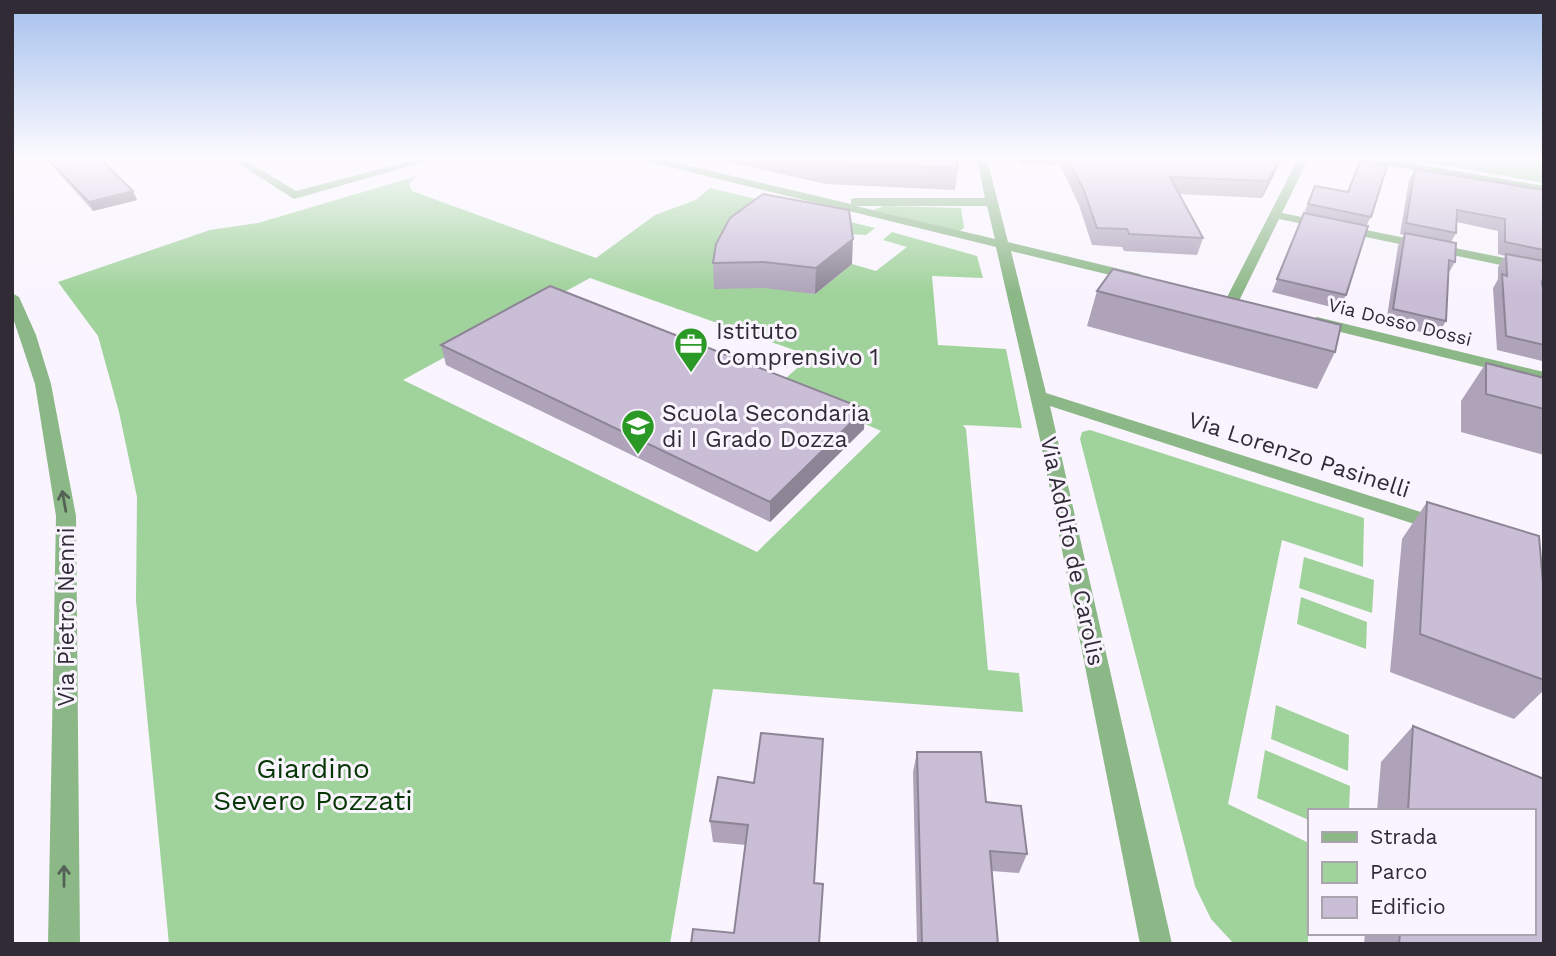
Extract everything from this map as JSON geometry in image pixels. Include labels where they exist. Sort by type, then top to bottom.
[{"type":"street","points":[[829,204],[1155,282]]},
{"type":"street","name":"Via Adolfo de Carolis","points":[[993,204],[1040,397],[1156,944]]},
{"type":"street","points":[[1233,301],[1281,204]]},
{"type":"street","points":[[1276,215],[1544,270]]},
{"type":"street","name":"Via Pietro Nenni","points":[[12,297],[28,335],[43,384],[66,516],[64,944]]},
{"type":"street","name":"Via Dosso Dossi","points":[[1300,317],[1544,377]]},
{"type":"street","name":"Via Lorenzo Pasinelli","points":[[1040,397],[1452,529]]},
{"type":"green space","name":"Giardino Severo Pozzati","points":[[324,204],[447,204],[596,258],[655,215],[686,204],[774,204],[875,228],[866,235],[848,234],[721,288],[776,288],[815,294],[852,264],[876,271],[907,247],[883,240],[892,232],[977,256],[983,278],[932,276],[938,345],[1006,349],[1022,428],[963,425],[966,429],[988,670],[1019,673],[1023,712],[713,689],[670,944],[169,944],[136,601],[137,497],[119,412],[98,336],[58,282],[210,230],[258,223]],"holes":[[[590,278],[811,356],[778,385],[881,431],[757,552],[403,380]]]},
{"type":"green space","points":[[884,206],[961,208],[964,228],[959,231],[873,210]]},
{"type":"green space","points":[[1090,430],[1364,518],[1363,567],[1282,540],[1228,804],[1308,843],[1308,944],[1234,944],[1211,919],[1195,886],[1080,439],[1082,432]]},
{"type":"green space","points":[[1304,557],[1374,580],[1372,613],[1299,588]]},
{"type":"green space","points":[[1301,597],[1367,622],[1366,649],[1297,624]]},
{"type":"green space","points":[[1276,705],[1349,735],[1348,771],[1271,739]]},
{"type":"green space","points":[[1265,750],[1350,786],[1349,809],[1308,809],[1308,820],[1257,798]]},
{"type":"building","points":[[750,204],[815,204],[849,210],[853,239],[816,268],[764,262],[713,263],[716,244],[730,218]]},
{"type":"building","points":[[1088,204],[1184,204],[1203,238],[1129,234],[1127,229],[1097,228]]},
{"type":"building","points":[[1308,204],[1375,204],[1371,217]]},
{"type":"building","points":[[1409,204],[1544,204],[1544,250],[1505,242],[1505,219],[1457,210],[1456,233],[1406,223]]},
{"type":"building","points":[[1304,213],[1368,226],[1346,295],[1277,279]]},
{"type":"building","points":[[1405,233],[1456,243],[1455,262],[1449,260],[1446,321],[1393,309]]},
{"type":"building","points":[[1506,254],[1544,261],[1544,345],[1506,336],[1502,274],[1507,276]]},
{"type":"building","points":[[1113,269],[1341,325],[1335,352],[1097,291]]},
{"type":"building","points":[[550,286],[865,409],[770,502],[441,345]]},
{"type":"building","points":[[1486,363],[1544,378],[1544,409],[1486,394]]},
{"type":"building","points":[[1427,502],[1539,536],[1544,595],[1544,680],[1420,634]]},
{"type":"building","points":[[1413,726],[1544,779],[1544,944],[1399,944],[1400,935],[1535,935],[1535,809],[1408,809]]},
{"type":"building","points":[[761,733],[823,739],[814,883],[823,884],[819,944],[691,944],[693,929],[734,933],[748,825],[710,821],[718,777],[754,783]]},
{"type":"building","points":[[917,752],[981,752],[986,802],[1021,806],[1027,854],[990,851],[998,944],[922,944]]},
{"type":"place","name":"Istituto Comprensivo 1","points":[[691,374]]},
{"type":"place","name":"Scuola Secondaria di I Grado Dozza","points":[[638,456]]}]
